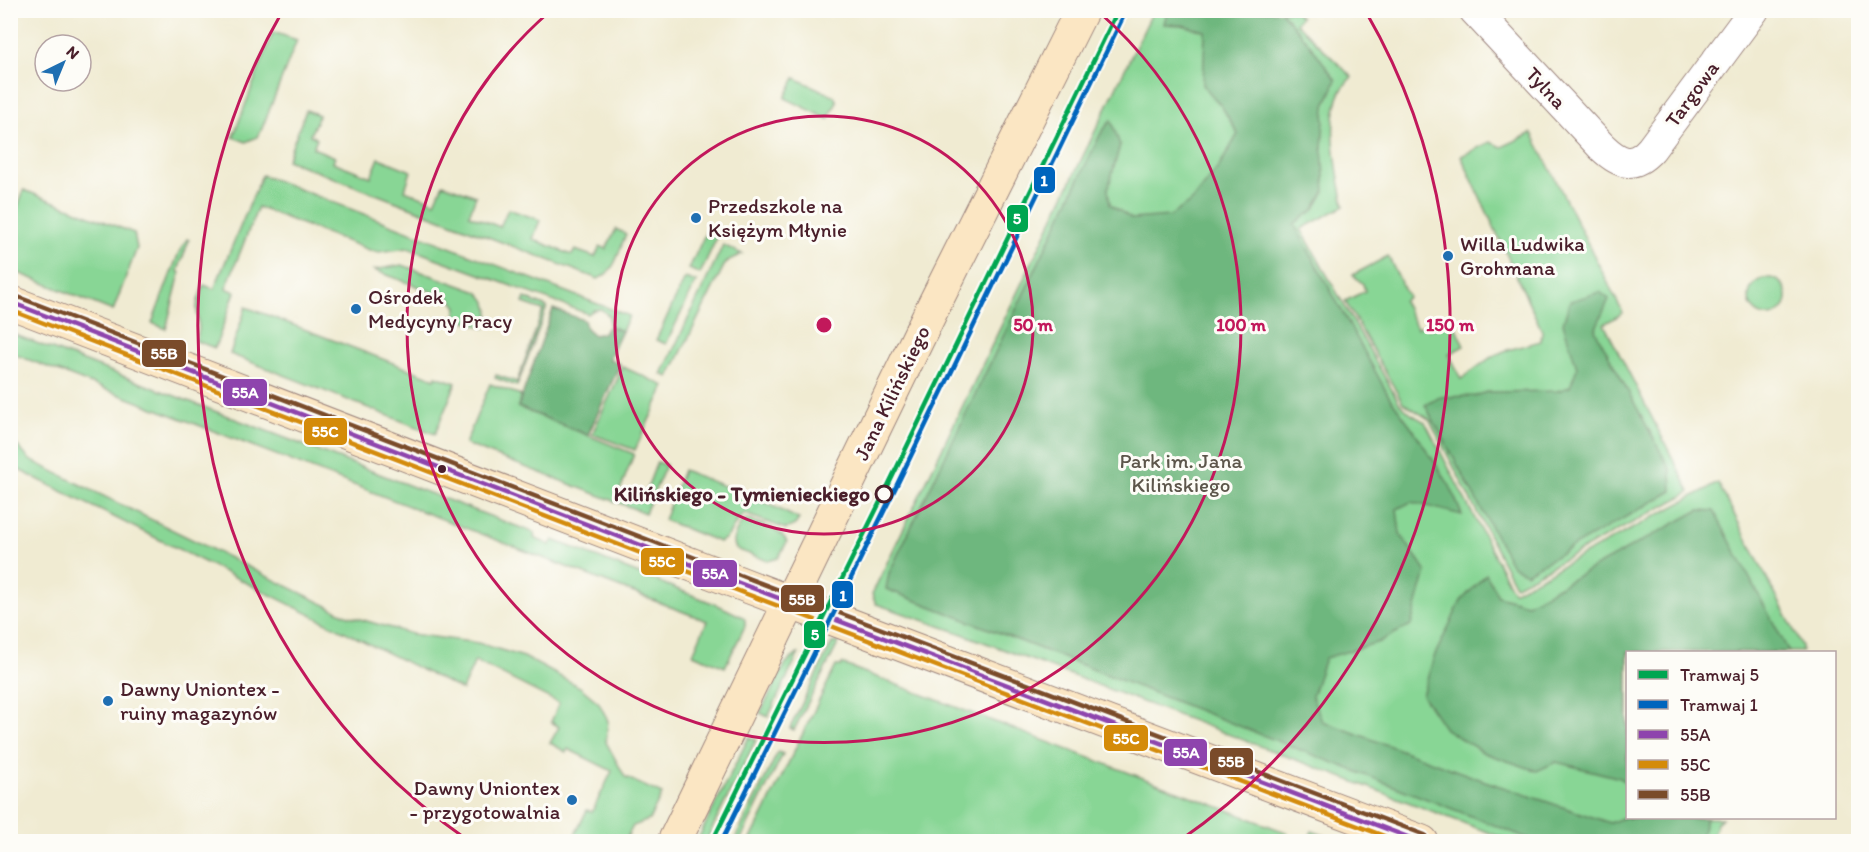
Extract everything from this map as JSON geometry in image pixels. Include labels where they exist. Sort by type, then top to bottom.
[{"type":"street","name":"Jana Kilińskiego","points":[[674,842],[933,307],[1082,10]]},
{"type":"street","name":"Tylna","points":[[1474,10],[1602,147],[1621,162]]},
{"type":"street","name":"Targowa","points":[[1621,162],[1636,161],[1644,157],[1754,10]]},
{"type":"street","points":[[10,302],[1422,842]]},
{"type":"green space","name":"Park im. Jana Kilińskiego","points":[[1153,11],[1294,11],[1301,17],[1296,23],[1352,77],[1342,89],[1336,104],[1334,121],[1335,157],[1344,206],[1301,229],[1400,404],[1425,422],[1513,592],[1718,483],[1802,646],[1802,651],[1626,651],[1626,819],[1721,819],[1717,823],[1711,841],[1511,841],[957,632],[876,604],[872,594]]},
{"type":"green space","name":"Park im. Jana Kilińskiego","points":[[1167,11],[1281,11],[1336,80],[1325,106],[1322,148],[1325,191],[1314,210],[1294,224],[1390,398],[1450,486],[1462,515],[1411,502],[1397,509],[1400,534],[1426,571],[1411,625],[1379,642],[1325,658],[1312,696],[1322,721],[1482,780],[1610,823],[1626,816],[1626,819],[1706,819],[1700,841],[1535,841],[886,589],[889,573],[1101,133],[1111,120],[1120,145],[1108,189],[1110,204],[1132,219],[1170,216],[1193,200],[1220,165],[1238,134],[1222,107],[1203,85],[1205,31],[1182,25],[1164,24]]},
{"type":"green space","points":[[273,32],[297,40],[261,131],[257,137],[246,142],[233,137]]},
{"type":"green space","points":[[795,78],[834,96],[837,102],[828,119],[785,98]]},
{"type":"green space","points":[[306,110],[319,115],[310,135],[317,138],[313,148],[335,157],[333,162],[371,177],[379,158],[411,171],[405,190],[435,202],[443,184],[476,196],[469,215],[500,227],[508,209],[540,220],[533,239],[572,255],[575,250],[595,257],[600,246],[606,249],[616,229],[626,234],[616,260],[609,271],[598,279],[287,160]]},
{"type":"green space","points":[[1532,133],[1623,313],[1604,324],[1690,492],[1515,586],[1429,419],[1403,403],[1345,301],[1365,291],[1363,284],[1353,275],[1388,256],[1408,297],[1403,301],[1417,328],[1426,324],[1429,329],[1452,319],[1464,346],[1449,354],[1461,379],[1504,351],[1541,341],[1542,331],[1461,156],[1490,142],[1502,147]]},
{"type":"green space","points":[[262,175],[629,316],[622,331],[609,326],[609,316],[601,309],[588,314],[408,248],[378,252],[369,250],[258,207],[226,288],[235,292],[215,348],[196,341],[199,328],[197,307],[200,294],[204,285],[214,289]]},
{"type":"green space","points":[[24,190],[134,233],[137,248],[113,311],[11,270],[11,224]]},
{"type":"green space","points":[[706,232],[717,237],[700,274],[689,269]]},
{"type":"green space","points":[[187,239],[189,240],[178,271],[180,273],[166,329],[152,323],[179,252]]},
{"type":"green space","points":[[723,245],[742,254],[729,260],[724,266],[669,377],[662,374]]},
{"type":"green space","points":[[402,265],[478,292],[489,309],[485,328],[455,317],[457,307],[451,299],[374,270]]},
{"type":"green space","points":[[685,278],[696,282],[666,344],[656,340]]},
{"type":"green space","points":[[1768,278],[1782,283],[1787,297],[1782,311],[1768,316],[1754,311],[1749,297],[1754,283]]},
{"type":"green space","points":[[1600,292],[1609,299],[1595,330],[1671,471],[1672,491],[1526,573],[1512,566],[1425,405],[1440,397],[1475,396],[1487,392],[1557,391],[1570,387],[1577,368],[1563,323],[1570,301]]},
{"type":"green space","points":[[525,298],[547,307],[517,386],[495,378],[496,375],[517,382],[543,310],[523,303]]},
{"type":"green space","points":[[246,307],[435,379],[436,376],[456,383],[435,434],[230,354]]},
{"type":"green space","points":[[553,309],[584,320],[586,328],[594,335],[603,333],[609,326],[622,331],[609,359],[620,364],[588,435],[518,407]]},
{"type":"green space","points":[[10,333],[535,533],[534,538],[550,545],[553,540],[720,606],[743,617],[745,626],[725,667],[693,654],[707,621],[11,353]]},
{"type":"green space","points":[[623,367],[665,386],[635,450],[592,434]]},
{"type":"green space","points":[[490,384],[521,395],[518,407],[634,454],[619,493],[642,501],[657,462],[666,465],[645,513],[465,444]]},
{"type":"green space","points":[[11,439],[30,460],[346,615],[412,634],[478,643],[524,657],[580,687],[599,703],[608,721],[606,742],[625,777],[662,794],[649,820],[633,826],[625,841],[572,841],[587,810],[592,812],[612,771],[568,749],[566,752],[550,743],[559,727],[551,722],[559,703],[475,661],[462,690],[11,466]]},
{"type":"green space","points":[[683,470],[762,501],[799,519],[795,525],[786,529],[745,514],[738,520],[728,536],[719,542],[664,520]]},
{"type":"green space","points":[[1699,510],[1714,511],[1788,651],[1626,651],[1626,782],[1620,778],[1556,762],[1537,771],[1484,753],[1445,729],[1422,695],[1434,657],[1461,601],[1486,574],[1498,596],[1527,604]]},
{"type":"green space","points":[[746,519],[769,527],[784,537],[787,542],[778,558],[768,561],[736,549],[734,541],[736,533]]},
{"type":"green space","points":[[839,642],[794,730],[790,728],[832,643]]},
{"type":"green space","points":[[799,653],[768,717],[760,713],[786,663]]},
{"type":"green space","points":[[842,664],[1288,833],[1285,841],[750,841],[836,666]]},
{"type":"green space","points":[[749,737],[756,740],[706,841],[697,841]]},
{"type":"green space","points":[[778,752],[783,754],[740,841],[734,841]]},
{"type":"green space","points":[[1312,831],[1339,841],[1308,841]]},
{"type":"tram line","name":"5","points":[[712,842],[884,494],[1118,10]]},
{"type":"tram line","name":"1","points":[[721,842],[1125,13]]},
{"type":"transit line","name":"55B","points":[[13,295],[750,579],[1425,835]]},
{"type":"transit line","name":"55A","points":[[10,302],[747,586],[1421,842]]},
{"type":"transit line","name":"55C","points":[[10,310],[744,593],[1400,842]]},
{"type":"place","name":"Przedszkole na Księżym Młynie","points":[[696,218]]},
{"type":"place","name":"Willa Ludwika Grohmana","points":[[1448,256]]},
{"type":"place","name":"Ośrodek Medycyny Pracy","points":[[356,309]]},
{"type":"place","name":"Kilińskiego - Tymienieckiego","points":[[884,494]]},
{"type":"place","name":"Dawny Uniontex - ruiny magazynów","points":[[108,701]]},
{"type":"place","name":"Dawny Uniontex - przygotowalnia","points":[[572,800]]}]
